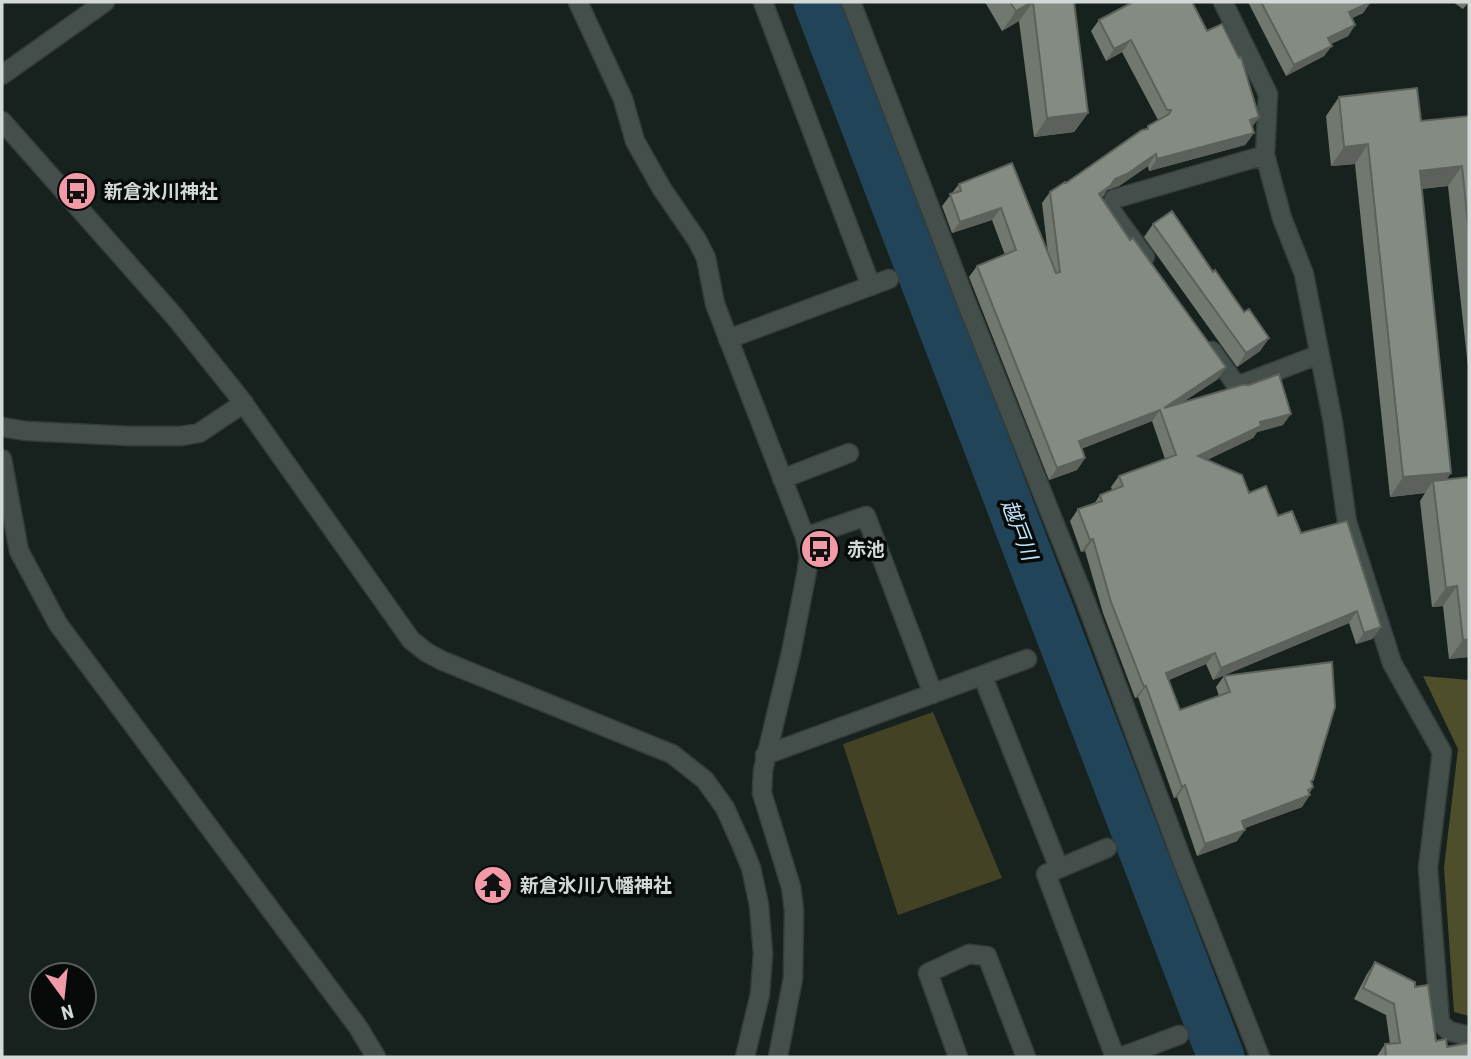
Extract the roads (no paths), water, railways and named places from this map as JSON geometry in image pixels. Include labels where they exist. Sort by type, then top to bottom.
[{"type":"street","points":[[2,75],[105,2]]},
{"type":"street","points":[[578,2],[622,99],[635,141],[706,258],[715,304],[805,537],[809,556],[791,653],[765,755],[762,793],[791,887],[794,910],[793,978],[778,1057]]},
{"type":"street","points":[[763,2],[871,286]]},
{"type":"street","points":[[851,2],[1260,1057]]},
{"type":"street","points":[[1223,2],[1268,94],[1265,155],[1282,218],[1304,274],[1333,423],[1347,522],[1392,663],[1442,752],[1428,868],[1440,1023],[1449,1031],[1469,1036]]},
{"type":"street","points":[[2,121],[175,317],[244,403],[411,640],[443,661],[672,754],[705,780],[725,808],[743,848],[751,867],[759,905],[763,954],[761,994],[745,1057]]},
{"type":"street","points":[[1158,275],[1111,209],[1114,199],[1265,155]]},
{"type":"street","points":[[728,339],[889,279]]},
{"type":"street","points":[[1205,342],[1237,386],[1318,355]]},
{"type":"street","points":[[2,427],[26,431],[181,436],[199,432],[244,403]]},
{"type":"street","points":[[782,479],[849,453]]},
{"type":"street","points":[[2,459],[19,551],[58,624],[350,1016],[376,1057]]},
{"type":"street","points":[[805,537],[866,516],[933,694]]},
{"type":"street","points":[[765,755],[1027,659]]},
{"type":"street","points":[[983,677],[1059,868]]},
{"type":"street","points":[[1107,848],[1046,874],[1115,1057]]},
{"type":"street","points":[[958,1057],[928,973],[969,954],[987,956],[1026,1057]]},
{"type":"street","points":[[1121,1057],[1179,1035]]},
{"type":"waterway","name":"越戸川","points":[[817,2],[1221,1057]]},
{"type":"place","name":"新倉氷川神社","points":[[77,191]]},
{"type":"place","name":"赤池","points":[[820,549]]},
{"type":"place","name":"新倉氷川八幡神社","points":[[493,885]]}]
